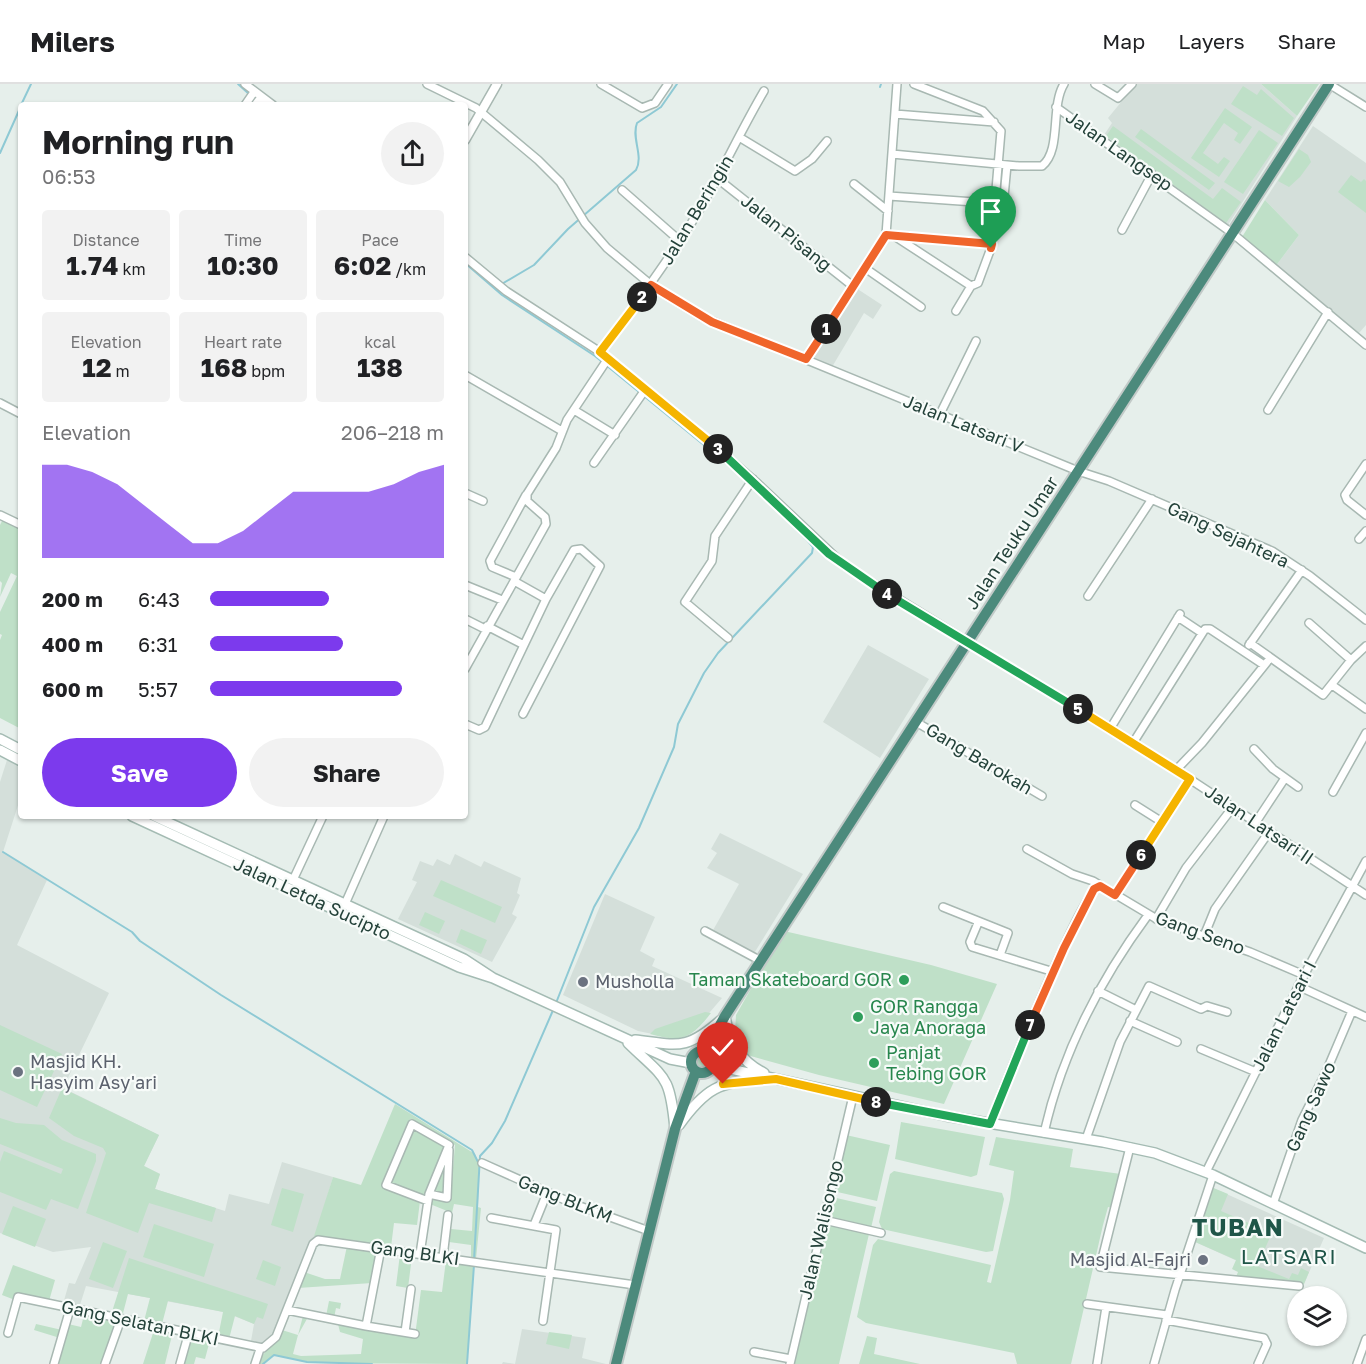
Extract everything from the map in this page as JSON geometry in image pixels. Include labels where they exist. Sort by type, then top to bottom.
[{"type":"highway","name":"Jalan Teuku Umar","points":[[705,1052],[725,1016],[1329,84]]},
{"type":"highway","points":[[616,1364],[695,1054],[705,1052],[710,1056],[712,1065],[705,1072],[693,1067]]},
{"type":"main road","points":[[0,739],[18,748]]},
{"type":"main road","points":[[0,750],[18,759]]},
{"type":"main road","name":"Jalan Letda Sucipto","points":[[138,819],[459,967],[493,978],[625,1039],[693,1067]]},
{"type":"main road","name":"Jalan Letda Sucipto","points":[[174,820],[293,880],[464,959],[493,978]]},
{"type":"main road","points":[[625,1039],[680,1045],[704,1034],[725,1016],[730,1039],[745,1061],[776,1079]]},
{"type":"main road","points":[[625,1039],[665,1078],[670,1093],[675,1129]]},
{"type":"main road","points":[[712,1065],[990,1124],[1130,1147],[1209,1174],[1366,1248]]},
{"type":"main road","points":[[675,1129],[695,1102],[715,1087],[734,1082],[776,1079]]},
{"type":"street","points":[[244,84],[269,102]]},
{"type":"street","name":"Jalan Latsari V","points":[[427,84],[466,102]]},
{"type":"street","points":[[468,135],[496,84]]},
{"type":"street","points":[[601,84],[636,106],[645,108],[655,103],[668,84]]},
{"type":"street","points":[[806,359],[889,235],[888,211],[897,84]]},
{"type":"street","points":[[914,84],[980,110],[994,122],[1000,131],[1003,165],[992,244],[978,283],[972,286],[956,311]]},
{"type":"street","points":[[1056,107],[1064,84]]},
{"type":"street","points":[[1095,84],[1118,98],[1132,84]]},
{"type":"street","points":[[1329,84],[1366,107]]},
{"type":"street","name":"Jalan Beringin","points":[[600,352],[651,285],[680,241],[718,179],[764,91]]},
{"type":"street","points":[[249,102],[258,94]]},
{"type":"street","points":[[256,102],[258,94]]},
{"type":"street","name":"Jalan Latsari V","points":[[468,103],[554,175],[589,228],[607,249],[651,285],[712,322],[1078,471]]},
{"type":"street","name":"Jalan Langsep","points":[[1003,165],[1035,167],[1046,163],[1054,137],[1056,107]]},
{"type":"street","name":"Jalan Langsep","points":[[1056,107],[1232,233],[1366,345]]},
{"type":"street","points":[[895,114],[994,122]]},
{"type":"street","points":[[739,137],[793,170],[801,169],[827,141]]},
{"type":"street","points":[[892,154],[1003,165]]},
{"type":"street","points":[[1122,230],[1152,174]]},
{"type":"street","name":"Jalan Pisang","points":[[718,179],[854,286]]},
{"type":"street","points":[[854,184],[888,211]]},
{"type":"street","points":[[622,190],[680,241]]},
{"type":"street","points":[[889,196],[999,204]]},
{"type":"street","points":[[889,235],[992,244]]},
{"type":"street","points":[[889,235],[972,286]]},
{"type":"street","name":"Jalan Latsari II","points":[[468,260],[506,291],[600,352],[604,363],[751,483],[837,561],[1176,770],[1366,895]]},
{"type":"street","points":[[865,268],[921,307]]},
{"type":"street","points":[[1268,410],[1328,312]]},
{"type":"street","points":[[940,414],[976,340]]},
{"type":"street","points":[[546,599],[492,567],[490,561],[527,493],[554,451],[574,410],[604,363]]},
{"type":"street","points":[[468,377],[562,431]]},
{"type":"street","points":[[594,463],[643,394]]},
{"type":"street","points":[[0,403],[18,412]]},
{"type":"street","points":[[574,410],[615,435]]},
{"type":"street","points":[[1366,464],[1345,496],[1366,515]]},
{"type":"street","name":"Gang Sejahtera","points":[[1078,471],[1152,499],[1264,548],[1302,570],[1366,620]]},
{"type":"street","points":[[728,638],[686,604],[712,561],[713,539],[751,483]]},
{"type":"street","points":[[468,663],[486,627],[547,522],[543,515],[527,501],[527,493]]},
{"type":"street","points":[[468,494],[483,501]]},
{"type":"street","points":[[1088,597],[1152,499]]},
{"type":"street","points":[[1,517],[18,524]]},
{"type":"street","points":[[1359,539],[1366,531]]},
{"type":"street","points":[[468,725],[479,730],[485,727],[546,599],[574,550],[581,549],[599,564],[597,574],[523,714]]},
{"type":"street","points":[[1244,652],[1302,570]]},
{"type":"street","points":[[468,586],[502,600]]},
{"type":"street","points":[[1110,729],[1179,616],[1202,633]]},
{"type":"street","points":[[468,621],[524,645]]},
{"type":"street","points":[[1309,623],[1351,660]]},
{"type":"street","points":[[1133,743],[1206,629],[1210,629],[1264,665]]},
{"type":"street","points":[[1250,643],[1322,695],[1351,660],[1366,646]]},
{"type":"street","points":[[1176,770],[1202,743],[1270,658]]},
{"type":"street","points":[[1332,685],[1366,709]]},
{"type":"street","name":"Gang Barokah","points":[[916,722],[1042,796]]},
{"type":"street","points":[[1333,792],[1366,733]]},
{"type":"street","points":[[1254,749],[1298,787]]},
{"type":"street","points":[[1256,822],[1285,778]]},
{"type":"street","points":[[1115,895],[1190,779]]},
{"type":"street","points":[[1135,805],[1162,822]]},
{"type":"street","points":[[1156,919],[1186,868],[1233,807]]},
{"type":"street","points":[[293,880],[322,819]]},
{"type":"street","points":[[345,904],[383,819]]},
{"type":"street","points":[[1204,936],[1215,909],[1269,832]]},
{"type":"street","name":"Gang Seno","points":[[1027,849],[1071,873],[1093,881],[1156,919],[1304,975]]},
{"type":"street","name":"Jalan Latsari I","points":[[1154,1364],[1209,1174],[1298,986],[1366,861]]},
{"type":"street","points":[[990,1124],[1054,972],[1090,895],[1098,886]]},
{"type":"street","points":[[943,907],[978,923],[1008,933],[1000,955]]},
{"type":"street","points":[[1044,1132],[1056,1084],[1098,991],[1115,960],[1148,915]]},
{"type":"street","points":[[978,923],[970,942],[971,946],[1054,972]]},
{"type":"street","points":[[705,931],[761,961]]},
{"type":"street","points":[[1086,1139],[1130,1021],[1147,988],[1152,986],[1201,1009],[1207,1006],[1227,1012]]},
{"type":"street","points":[[1298,986],[1366,1017]]},
{"type":"street","points":[[1098,991],[1136,1010]]},
{"type":"street","name":"Gang Sawo","points":[[1273,1204],[1302,1120],[1326,1072],[1352,1011]]},
{"type":"street","points":[[1130,1021],[1177,1042]]},
{"type":"street","points":[[1201,1048],[1256,1072]]},
{"type":"street","name":"Jalan Walisongo","points":[[790,1362],[853,1096]]},
{"type":"street","points":[[412,1124],[446,1142],[449,1146],[447,1198],[428,1197],[389,1186],[387,1181],[412,1124]]},
{"type":"street","points":[[420,1254],[428,1197],[449,1146]]},
{"type":"street","points":[[1130,1147],[1099,1264],[1105,1269],[1299,1286]]},
{"type":"street","name":"Gang BLKM","points":[[482,1163],[547,1192],[649,1231]]},
{"type":"street","points":[[534,1225],[547,1192]]},
{"type":"street","points":[[443,1257],[448,1215]]},
{"type":"street","points":[[492,1218],[554,1229],[557,1232],[543,1321]]},
{"type":"street","points":[[824,1220],[881,1233]]},
{"type":"street","name":"Gang BLKI","points":[[255,1364],[262,1348],[276,1337],[315,1241],[381,1248],[635,1284]]},
{"type":"street","points":[[366,1326],[381,1248]]},
{"type":"street","points":[[405,1332],[411,1289]]},
{"type":"street","name":"Gang Selatan BLKI","points":[[8,1333],[18,1297],[262,1348]]},
{"type":"street","points":[[1087,1304],[1264,1338],[1267,1344],[1259,1364]]},
{"type":"street","points":[[1097,1364],[1106,1307]]},
{"type":"street","points":[[54,1364],[70,1309]]},
{"type":"street","points":[[287,1310],[415,1334]]},
{"type":"street","points":[[105,1364],[121,1319]]},
{"type":"street","points":[[180,1364],[189,1332]]},
{"type":"street","points":[[1357,1364],[1366,1339]]},
{"type":"street","points":[[754,1352],[790,1362]]},
{"type":"shaded area","points":[[1136,84],[1261,84],[1297,116],[1228,225],[1104,135],[1112,123],[1108,118]]},
{"type":"shaded area","points":[[1313,126],[1366,163],[1366,325],[1359,333],[1275,267],[1299,235],[1265,200]]},
{"type":"shaded area","points":[[856,288],[882,305],[873,319],[864,313],[832,367],[810,358]]},
{"type":"shaded area","points":[[868,645],[929,679],[880,758],[823,722]]},
{"type":"shaded area","points":[[7,760],[18,766],[18,805],[3,852],[47,880],[17,945],[109,993],[63,1088],[159,1135],[144,1166],[160,1174],[155,1189],[225,1211],[229,1194],[269,1204],[282,1162],[333,1177],[318,1227],[273,1338],[260,1343],[251,1341],[254,1324],[224,1312],[86,1286],[79,1308],[63,1304],[69,1283],[75,1284],[91,1247],[53,1252],[0,1233],[0,782]]},
{"type":"shaded area","points":[[720,833],[803,874],[753,955],[712,932],[739,884],[707,868],[717,853],[711,849]]},
{"type":"shaded area","points":[[455,854],[481,867],[484,861],[521,878],[517,893],[520,895],[512,914],[517,917],[492,962],[398,919],[417,882],[412,880],[420,861],[433,866],[437,859],[450,865]]},
{"type":"shaded area","points":[[605,894],[655,917],[640,951],[655,959],[652,966],[722,998],[692,1033],[677,1039],[638,1031],[563,995]]},
{"type":"shaded area","points":[[1211,1187],[1324,1238],[1304,1284],[1251,1280],[1255,1269],[1193,1241]]},
{"type":"shaded area","points":[[522,1329],[586,1338],[582,1358],[606,1364],[515,1364]]},
{"type":"green space","points":[[1261,84],[1319,84],[1297,116]]},
{"type":"green space","points":[[1243,86],[1257,95],[1261,89],[1294,118],[1282,136],[1231,104]]},
{"type":"green space","points":[[1225,108],[1252,127],[1240,144],[1234,140],[1238,133],[1224,123],[1203,153],[1218,164],[1224,157],[1230,161],[1219,177],[1191,158]]},
{"type":"green space","points":[[1113,126],[1213,199],[1222,188],[1241,202],[1226,223],[1106,136]]},
{"type":"green space","points":[[1141,129],[1215,183],[1209,190],[1135,137]]},
{"type":"green space","points":[[1259,130],[1278,143],[1243,194],[1224,182]]},
{"type":"green space","points":[[1299,149],[1308,155],[1311,162],[1289,187],[1278,181]]},
{"type":"green space","points":[[1351,175],[1361,182],[1364,179],[1366,181],[1366,213],[1338,192]]},
{"type":"green space","points":[[1265,200],[1299,235],[1275,267],[1242,237]]},
{"type":"green space","points":[[3,519],[18,526],[18,727],[0,718],[0,640],[2,635],[0,634],[0,612],[17,576],[11,573],[0,597],[2,583],[0,581],[0,525]]},
{"type":"green space","points":[[441,880],[502,907],[495,923],[433,896]]},
{"type":"green space","points":[[425,912],[445,921],[439,934],[419,925]]},
{"type":"green space","points":[[461,929],[487,940],[481,954],[456,942]]},
{"type":"green space","name":"GOR Rangga Jaya Anoraga","points":[[784,931],[931,965],[997,984],[944,1104],[819,1075],[747,1055],[735,1032],[736,1015]]},
{"type":"green space","points":[[705,1012],[711,1013],[697,1029],[685,1037],[670,1038],[650,1034],[655,1029]]},
{"type":"green space","name":"Masjid KH. Hasyim Asy'ari","points":[[0,1025],[62,1054],[37,1107],[0,1090]]},
{"type":"green space","points":[[702,1055],[707,1057],[709,1062],[707,1067],[702,1069],[697,1067],[695,1062],[697,1057]]},
{"type":"green space","points":[[62,1088],[159,1135],[144,1166],[160,1174],[155,1189],[216,1208],[212,1222],[149,1203],[138,1233],[86,1213],[106,1153],[103,1148],[74,1136],[49,1118]]},
{"type":"green space","points":[[395,1104],[475,1154],[479,1168],[478,1207],[481,1208],[476,1259],[471,1258],[471,1245],[449,1242],[451,1229],[472,1231],[473,1207],[454,1204],[452,1213],[430,1204],[432,1198],[450,1202],[455,1145],[410,1119],[382,1186],[420,1201],[417,1225],[394,1223],[391,1247],[314,1236],[333,1177],[361,1185]]},
{"type":"green space","points":[[0,1118],[16,1123],[44,1125],[62,1140],[96,1154],[96,1161],[78,1209],[51,1199],[46,1210],[0,1192],[0,1162],[4,1151],[61,1174],[63,1169],[0,1144]]},
{"type":"green space","points":[[901,1122],[985,1137],[977,1175],[971,1177],[895,1159]]},
{"type":"green space","points":[[413,1127],[446,1145],[424,1196],[389,1183]]},
{"type":"green space","points":[[846,1135],[890,1145],[877,1201],[833,1191]]},
{"type":"green space","points":[[996,1137],[1073,1149],[1070,1167],[1121,1174],[1113,1208],[1108,1207],[1103,1225],[1071,1364],[1017,1364],[1014,1353],[866,1323],[857,1317],[873,1245],[878,1239],[991,1265],[987,1282],[991,1283],[1010,1200],[1014,1171],[989,1165]]},
{"type":"green space","points":[[446,1161],[444,1195],[433,1192]]},
{"type":"green space","points":[[894,1171],[1002,1193],[1004,1199],[993,1251],[986,1252],[882,1229],[879,1222],[890,1174]]},
{"type":"green space","points":[[1211,1187],[1228,1194],[1221,1211],[1272,1233],[1257,1266],[1289,1279],[1292,1273],[1298,1275],[1301,1268],[1309,1272],[1304,1284],[1235,1279],[1238,1272],[1232,1269],[1236,1260],[1193,1241]]},
{"type":"green space","points":[[282,1188],[304,1194],[293,1232],[271,1225]]},
{"type":"green space","points":[[832,1197],[876,1207],[871,1228],[827,1219]]},
{"type":"green space","points":[[13,1206],[46,1219],[35,1247],[2,1234]]},
{"type":"green space","points":[[154,1224],[214,1244],[204,1277],[143,1257]]},
{"type":"green space","points":[[826,1224],[869,1234],[839,1364],[794,1364]]},
{"type":"green space","points":[[103,1242],[127,1251],[113,1288],[89,1279]]},
{"type":"green space","points":[[347,1246],[379,1251],[372,1283],[298,1288],[304,1272],[325,1279],[340,1279]]},
{"type":"green space","points":[[400,1254],[412,1256],[408,1288],[396,1286]]},
{"type":"green space","points":[[129,1258],[268,1304],[263,1319],[257,1317],[254,1324],[235,1316],[229,1339],[218,1337],[223,1312],[168,1301],[162,1324],[144,1321],[150,1298],[128,1294],[122,1317],[111,1315]]},
{"type":"green space","points":[[263,1260],[281,1267],[275,1286],[256,1279]]},
{"type":"green space","points":[[446,1260],[474,1265],[467,1364],[311,1363],[274,1355],[263,1364],[258,1364],[282,1330],[298,1335],[293,1354],[301,1356],[361,1354],[363,1339],[340,1332],[338,1324],[415,1336],[421,1290],[442,1292]]},
{"type":"green space","points":[[13,1265],[55,1280],[49,1301],[17,1293],[15,1300],[2,1295]]},
{"type":"green space","points":[[329,1301],[341,1303],[340,1309],[336,1308],[334,1318],[326,1316]]},
{"type":"green space","points":[[84,1315],[117,1321],[103,1364],[57,1364],[68,1324],[81,1327]]},
{"type":"green space","points":[[303,1316],[308,1317],[298,1335]]},
{"type":"green space","points":[[36,1324],[62,1330],[60,1338],[34,1330]]},
{"type":"green space","points":[[155,1327],[173,1331],[165,1364],[143,1364]]},
{"type":"green space","points":[[549,1332],[572,1335],[569,1349],[546,1344]]},
{"type":"green space","points":[[190,1334],[210,1340],[205,1359],[196,1357],[194,1364],[182,1364]]},
{"type":"green space","points":[[867,1336],[877,1338],[874,1354],[920,1364],[859,1364]]},
{"type":"waterway","points":[[22,102],[31,84]]},
{"type":"waterway","points":[[238,84],[249,94]]},
{"type":"waterway","points":[[500,285],[534,265],[568,229],[636,170],[639,159],[635,135],[637,123],[661,107],[677,84]]},
{"type":"waterway","points":[[0,153],[18,113]]},
{"type":"waterway","points":[[468,266],[502,295],[595,356],[748,481]]},
{"type":"waterway","points":[[556,1003],[594,907],[639,828],[674,747],[678,724],[704,673],[718,653],[812,553],[813,547],[808,541],[752,485]]},
{"type":"waterway","points":[[3,852],[132,932],[140,941],[221,995],[472,1150],[478,1162]]},
{"type":"waterway","points":[[474,1260],[480,1156],[492,1143],[505,1121],[554,1008]]},
{"type":"waterway","points":[[467,1364],[474,1265]]},
{"type":"waterway","points":[[263,1364],[274,1355],[307,1362],[372,1364]]},
{"type":"place","name":"Taman Skateboard GOR","points":[[904,980]]},
{"type":"place","name":"Musholla","points":[[583,982]]},
{"type":"place","name":"GOR Rangga Jaya Anoraga","points":[[858,1017]]},
{"type":"place","name":"Panjat Tebing GOR","points":[[874,1063]]},
{"type":"place","name":"Masjid KH. Hasyim Asy'ari","points":[[18,1072]]},
{"type":"place","name":"Masjid Al-Fajri","points":[[1203,1260]]},
{"type":"district","name":"TUBAN","points":[[1238,1228]]},
{"type":"district","name":"LATSARI","points":[[1289,1257]]},
{"type":"route","points":[[723,1084],[776,1079],[990,1124],[1064,948],[1091,892],[1100,886],[1115,895],[1190,779],[968,641],[880,590],[845,566],[829,554],[769,494],[714,445],[600,352],[651,285],[682,306],[712,322],[806,359],[886,235],[992,244],[991,248]]}]
